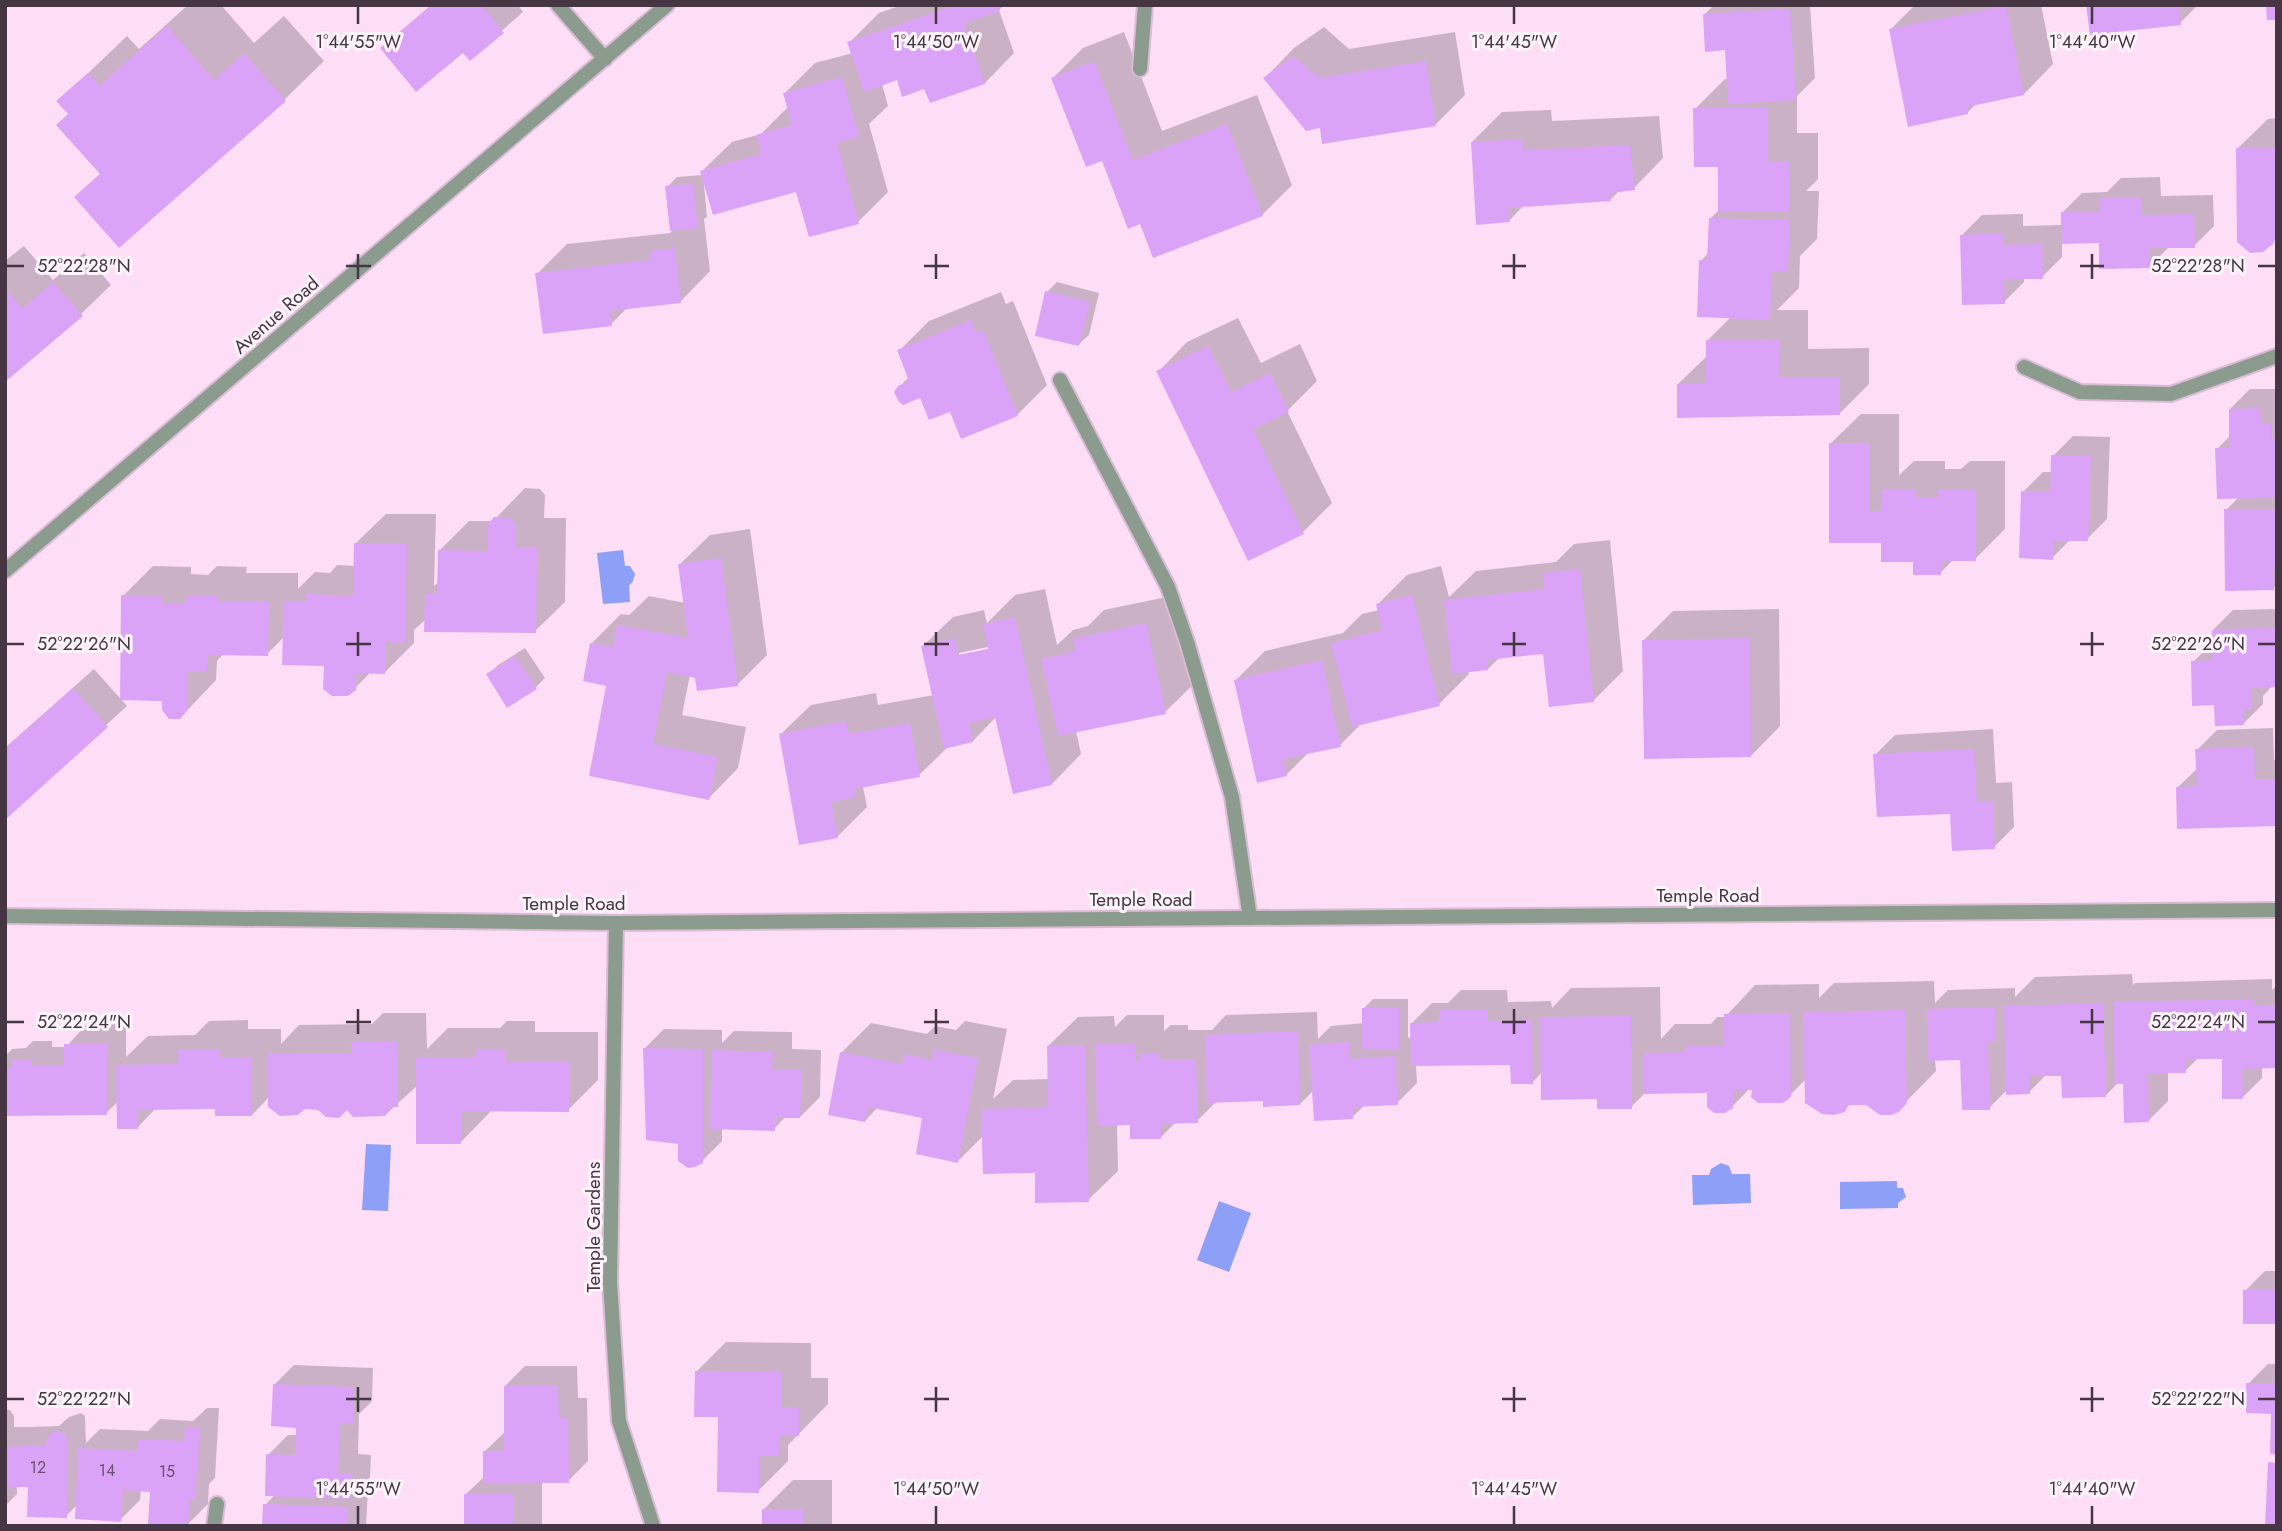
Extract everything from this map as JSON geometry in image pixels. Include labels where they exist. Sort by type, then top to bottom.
[{"type":"street","points":[[558,5],[605,59]]},
{"type":"street","name":"Avenue Road","points":[[7,567],[667,5]]},
{"type":"street","points":[[1140,69],[1145,5]]},
{"type":"street","points":[[2024,366],[2080,392],[2171,394],[2277,356]]},
{"type":"street","points":[[1060,380],[1168,587],[1180,620],[1232,797],[1251,918]]},
{"type":"street","name":"Temple Road","points":[[5,916],[616,923],[2277,910]]},
{"type":"street","name":"Temple Gardens","points":[[616,923],[610,1283],[619,1421],[653,1526]]},
{"type":"street","points":[[214,1526],[217,1504]]},
{"type":"water","points":[[623,550],[625,566],[630,566],[635,574],[629,586],[630,602],[603,604],[597,553]]},
{"type":"water","points":[[366,1144],[391,1145],[388,1211],[362,1210]]},
{"type":"water","points":[[1721,1163],[1729,1166],[1732,1174],[1750,1174],[1751,1203],[1693,1205],[1692,1175],[1709,1175],[1711,1169]]},
{"type":"water","points":[[1897,1181],[1897,1188],[1903,1188],[1906,1197],[1898,1203],[1898,1208],[1840,1209],[1840,1182]]},
{"type":"water","points":[[1219,1201],[1251,1213],[1229,1272],[1197,1260]]},
{"type":"building","points":[[432,5],[482,5],[504,33],[470,61],[463,53],[416,92],[380,48]]},
{"type":"building","points":[[956,5],[998,5],[1000,11],[964,23],[985,84],[930,103],[924,89],[902,97],[897,80],[864,92],[847,42]]},
{"type":"building","points":[[2086,5],[2179,5],[2181,25],[2090,35]]},
{"type":"building","points":[[2266,5],[2277,5],[2277,20],[2267,20]]},
{"type":"building","points":[[2006,6],[2024,95],[1967,107],[1968,114],[1908,127],[1889,29]]},
{"type":"building","points":[[1790,9],[1796,100],[1728,104],[1725,50],[1705,52],[1703,14]]},
{"type":"building","points":[[167,26],[214,80],[244,53],[286,101],[119,248],[74,197],[100,174],[56,125],[68,114],[56,101],[88,73],[99,86]]},
{"type":"building","points":[[1293,56],[1319,78],[1426,61],[1436,126],[1322,144],[1320,128],[1306,131],[1263,78]]},
{"type":"building","points":[[1094,61],[1133,160],[1227,124],[1263,216],[1153,258],[1140,224],[1128,229],[1102,161],[1086,167],[1051,78]]},
{"type":"building","points":[[842,77],[859,137],[837,143],[859,224],[809,237],[796,192],[713,215],[700,171],[761,154],[756,135],[792,125],[783,93]]},
{"type":"building","points":[[1693,108],[1768,108],[1768,162],[1789,162],[1789,211],[1718,211],[1718,167],[1694,167]]},
{"type":"building","points":[[1522,139],[1523,150],[1630,145],[1635,190],[1610,193],[1611,201],[1508,208],[1510,222],[1476,225],[1471,142]]},
{"type":"building","points":[[2277,147],[2277,227],[2274,243],[2263,252],[2250,253],[2237,242],[2236,148]]},
{"type":"building","points":[[693,184],[698,228],[670,231],[665,186]]},
{"type":"building","points":[[2100,197],[2141,197],[2141,215],[2194,214],[2195,248],[2150,248],[2150,268],[2099,269],[2099,243],[2061,244],[2061,212],[2100,212]]},
{"type":"building","points":[[1709,218],[1790,220],[1788,271],[1772,271],[1770,320],[1697,317],[1699,260],[1707,260]]},
{"type":"building","points":[[2004,233],[2004,245],[2042,244],[2043,279],[2004,279],[2005,304],[1962,305],[1960,235]]},
{"type":"building","points":[[675,248],[681,303],[610,311],[612,326],[543,334],[535,273],[650,260],[649,251]]},
{"type":"building","points":[[53,282],[83,316],[5,382],[5,288],[23,308]]},
{"type":"building","points":[[1045,291],[1090,302],[1079,346],[1035,336]]},
{"type":"building","points":[[971,320],[976,333],[983,330],[1018,416],[961,439],[950,412],[929,420],[920,398],[903,405],[899,402],[894,392],[898,386],[909,381],[897,350]]},
{"type":"building","points":[[1779,339],[1779,378],[1840,377],[1840,415],[1677,418],[1677,384],[1706,384],[1706,340]]},
{"type":"building","points":[[1208,346],[1231,392],[1270,373],[1289,412],[1253,429],[1304,534],[1248,561],[1156,371]]},
{"type":"building","points":[[2260,408],[2261,423],[2271,423],[2271,439],[2277,439],[2277,498],[2217,499],[2215,448],[2229,448],[2229,409]]},
{"type":"building","points":[[1829,443],[1870,443],[1870,511],[1882,511],[1882,490],[1916,490],[1916,498],[1938,498],[1938,490],[1976,490],[1976,561],[1941,561],[1941,575],[1913,575],[1913,562],[1881,562],[1881,543],[1829,543]]},
{"type":"building","points":[[2051,455],[2091,456],[2088,541],[2053,541],[2053,560],[2019,558],[2021,491],[2050,492]]},
{"type":"building","points":[[2224,509],[2276,509],[2277,567],[2274,567],[2274,590],[2225,591]]},
{"type":"building","points":[[494,517],[510,518],[516,526],[515,547],[537,547],[536,633],[424,632],[425,594],[437,594],[438,550],[488,551],[488,524]]},
{"type":"building","points":[[354,543],[407,543],[405,643],[385,642],[385,674],[356,673],[356,690],[348,696],[332,696],[323,689],[324,666],[282,665],[284,601],[306,602],[306,594],[353,596]]},
{"type":"building","points":[[721,558],[738,686],[697,691],[695,678],[667,672],[653,744],[718,757],[709,800],[589,776],[606,686],[583,681],[590,643],[613,647],[617,625],[688,638],[678,564]]},
{"type":"building","points":[[1580,569],[1594,702],[1549,707],[1543,654],[1487,660],[1488,670],[1452,674],[1444,600],[1544,589],[1543,573]]},
{"type":"building","points":[[121,595],[162,596],[162,603],[185,604],[185,595],[218,596],[217,602],[269,602],[268,656],[208,655],[207,672],[188,672],[187,711],[180,719],[169,719],[162,710],[162,701],[120,700]]},
{"type":"building","points":[[1412,595],[1440,706],[1352,727],[1331,643],[1382,630],[1376,604]]},
{"type":"building","points":[[1015,617],[1052,785],[1013,794],[995,717],[969,723],[973,742],[944,749],[921,646],[955,638],[958,655],[988,649],[983,624]]},
{"type":"building","points":[[1146,623],[1166,714],[1058,736],[1041,659],[1075,651],[1073,639]]},
{"type":"building","points":[[2277,627],[2277,687],[2252,688],[2252,709],[2243,709],[2244,725],[2215,726],[2214,705],[2192,706],[2191,661],[2212,660],[2212,630]]},
{"type":"building","points":[[1750,638],[1751,757],[1644,759],[1642,640]]},
{"type":"building","points":[[515,656],[537,689],[507,708],[486,674]]},
{"type":"building","points":[[1322,660],[1341,747],[1283,759],[1287,776],[1257,783],[1234,680]]},
{"type":"building","points":[[73,688],[108,727],[5,820],[5,748]]},
{"type":"building","points":[[846,721],[849,734],[910,723],[920,777],[854,789],[856,797],[831,802],[838,838],[799,845],[779,734]]},
{"type":"building","points":[[2254,747],[2255,779],[2277,779],[2277,826],[2177,829],[2176,787],[2197,786],[2195,749]]},
{"type":"building","points":[[1974,749],[1977,802],[1993,802],[1995,849],[1952,851],[1950,814],[1877,817],[1873,754]]},
{"type":"building","points":[[2253,999],[2253,1006],[2277,1005],[2277,1068],[2242,1069],[2243,1099],[2222,1099],[2222,1059],[2185,1059],[2186,1073],[2148,1073],[2149,1122],[2124,1123],[2123,1084],[2115,1084],[2113,1002]]},
{"type":"building","points":[[2103,1003],[2106,1097],[2062,1098],[2061,1076],[2029,1076],[2030,1094],[2006,1095],[2004,1006]]},
{"type":"building","points":[[1995,1007],[1996,1042],[1988,1042],[1990,1110],[1962,1110],[1960,1060],[1928,1061],[1927,1009]]},
{"type":"building","points":[[1362,1008],[1399,1008],[1399,1050],[1362,1049]]},
{"type":"building","points":[[1488,1009],[1488,1021],[1532,1020],[1533,1084],[1511,1084],[1510,1065],[1411,1066],[1410,1023],[1439,1022],[1439,1010]]},
{"type":"building","points":[[1905,1010],[1907,1103],[1899,1112],[1880,1115],[1866,1105],[1848,1105],[1845,1112],[1822,1114],[1805,1103],[1803,1012]]},
{"type":"building","points":[[1790,1013],[1791,1097],[1783,1103],[1758,1103],[1751,1097],[1752,1090],[1733,1091],[1733,1108],[1725,1113],[1714,1113],[1707,1107],[1707,1093],[1644,1094],[1644,1053],[1685,1052],[1685,1046],[1724,1046],[1724,1014]]},
{"type":"building","points":[[1631,1016],[1632,1109],[1597,1109],[1597,1099],[1541,1100],[1540,1017]]},
{"type":"building","points":[[1298,1031],[1300,1105],[1263,1107],[1263,1101],[1207,1103],[1205,1035]]},
{"type":"building","points":[[351,1042],[397,1042],[398,1107],[392,1107],[385,1116],[353,1117],[347,1110],[339,1118],[326,1117],[318,1110],[305,1109],[298,1115],[280,1116],[268,1107],[268,1054],[351,1053]]},
{"type":"building","points":[[1350,1042],[1350,1059],[1395,1056],[1398,1105],[1353,1107],[1353,1119],[1314,1121],[1309,1045]]},
{"type":"building","points":[[64,1044],[107,1044],[107,1115],[5,1116],[5,1068],[11,1067],[11,1060],[32,1060],[32,1066],[64,1066]]},
{"type":"building","points":[[1095,1044],[1135,1044],[1135,1061],[1140,1061],[1139,1054],[1159,1054],[1159,1059],[1196,1059],[1198,1123],[1161,1124],[1161,1139],[1130,1139],[1130,1125],[1097,1126]]},
{"type":"building","points":[[1085,1045],[1089,1202],[1035,1203],[1035,1173],[983,1174],[981,1109],[1048,1107],[1047,1046]]},
{"type":"building","points":[[643,1048],[703,1049],[703,1163],[695,1167],[688,1168],[678,1161],[678,1144],[646,1140]]},
{"type":"building","points":[[219,1049],[219,1058],[252,1058],[252,1116],[215,1116],[215,1109],[138,1110],[138,1129],[117,1129],[116,1065],[178,1064],[178,1050]]},
{"type":"building","points":[[475,1050],[506,1050],[506,1061],[569,1061],[569,1112],[461,1111],[461,1144],[416,1144],[416,1057],[475,1057]]},
{"type":"building","points":[[712,1050],[773,1052],[772,1069],[802,1069],[800,1118],[775,1118],[775,1131],[710,1129]]},
{"type":"building","points":[[934,1050],[978,1058],[958,1163],[916,1154],[922,1118],[868,1107],[865,1122],[828,1115],[840,1052],[902,1064],[904,1054],[932,1060]]},
{"type":"building","points":[[2243,1290],[2277,1290],[2277,1324],[2243,1324]]},
{"type":"building","points":[[695,1371],[782,1372],[782,1407],[799,1407],[799,1436],[780,1436],[779,1456],[759,1456],[759,1493],[717,1492],[718,1417],[694,1417]]},
{"type":"building","points":[[2246,1383],[2277,1383],[2277,1454],[2270,1454],[2271,1414],[2246,1413]]},
{"type":"building","points":[[273,1384],[354,1387],[353,1423],[340,1423],[338,1473],[351,1474],[351,1499],[265,1496],[266,1454],[295,1455],[296,1428],[271,1426]]},
{"type":"building","points":[[504,1386],[558,1386],[559,1417],[568,1417],[569,1483],[483,1483],[483,1451],[504,1451]]},
{"type":"building","points":[[185,1427],[200,1428],[195,1500],[190,1500],[188,1526],[148,1524],[150,1492],[123,1490],[121,1522],[75,1519],[78,1448],[137,1451],[138,1439],[184,1441]]},
{"type":"building","points":[[61,1432],[68,1443],[67,1518],[27,1517],[28,1487],[5,1487],[5,1447],[46,1445],[47,1436]]},
{"type":"building","points":[[2268,1462],[2277,1463],[2277,1526],[2265,1526]]},
{"type":"building","points":[[464,1494],[513,1494],[513,1526],[464,1526]]},
{"type":"building","points":[[263,1504],[348,1507],[348,1526],[262,1526]]},
{"type":"building","points":[[762,1509],[803,1509],[803,1526],[762,1526]]}]
